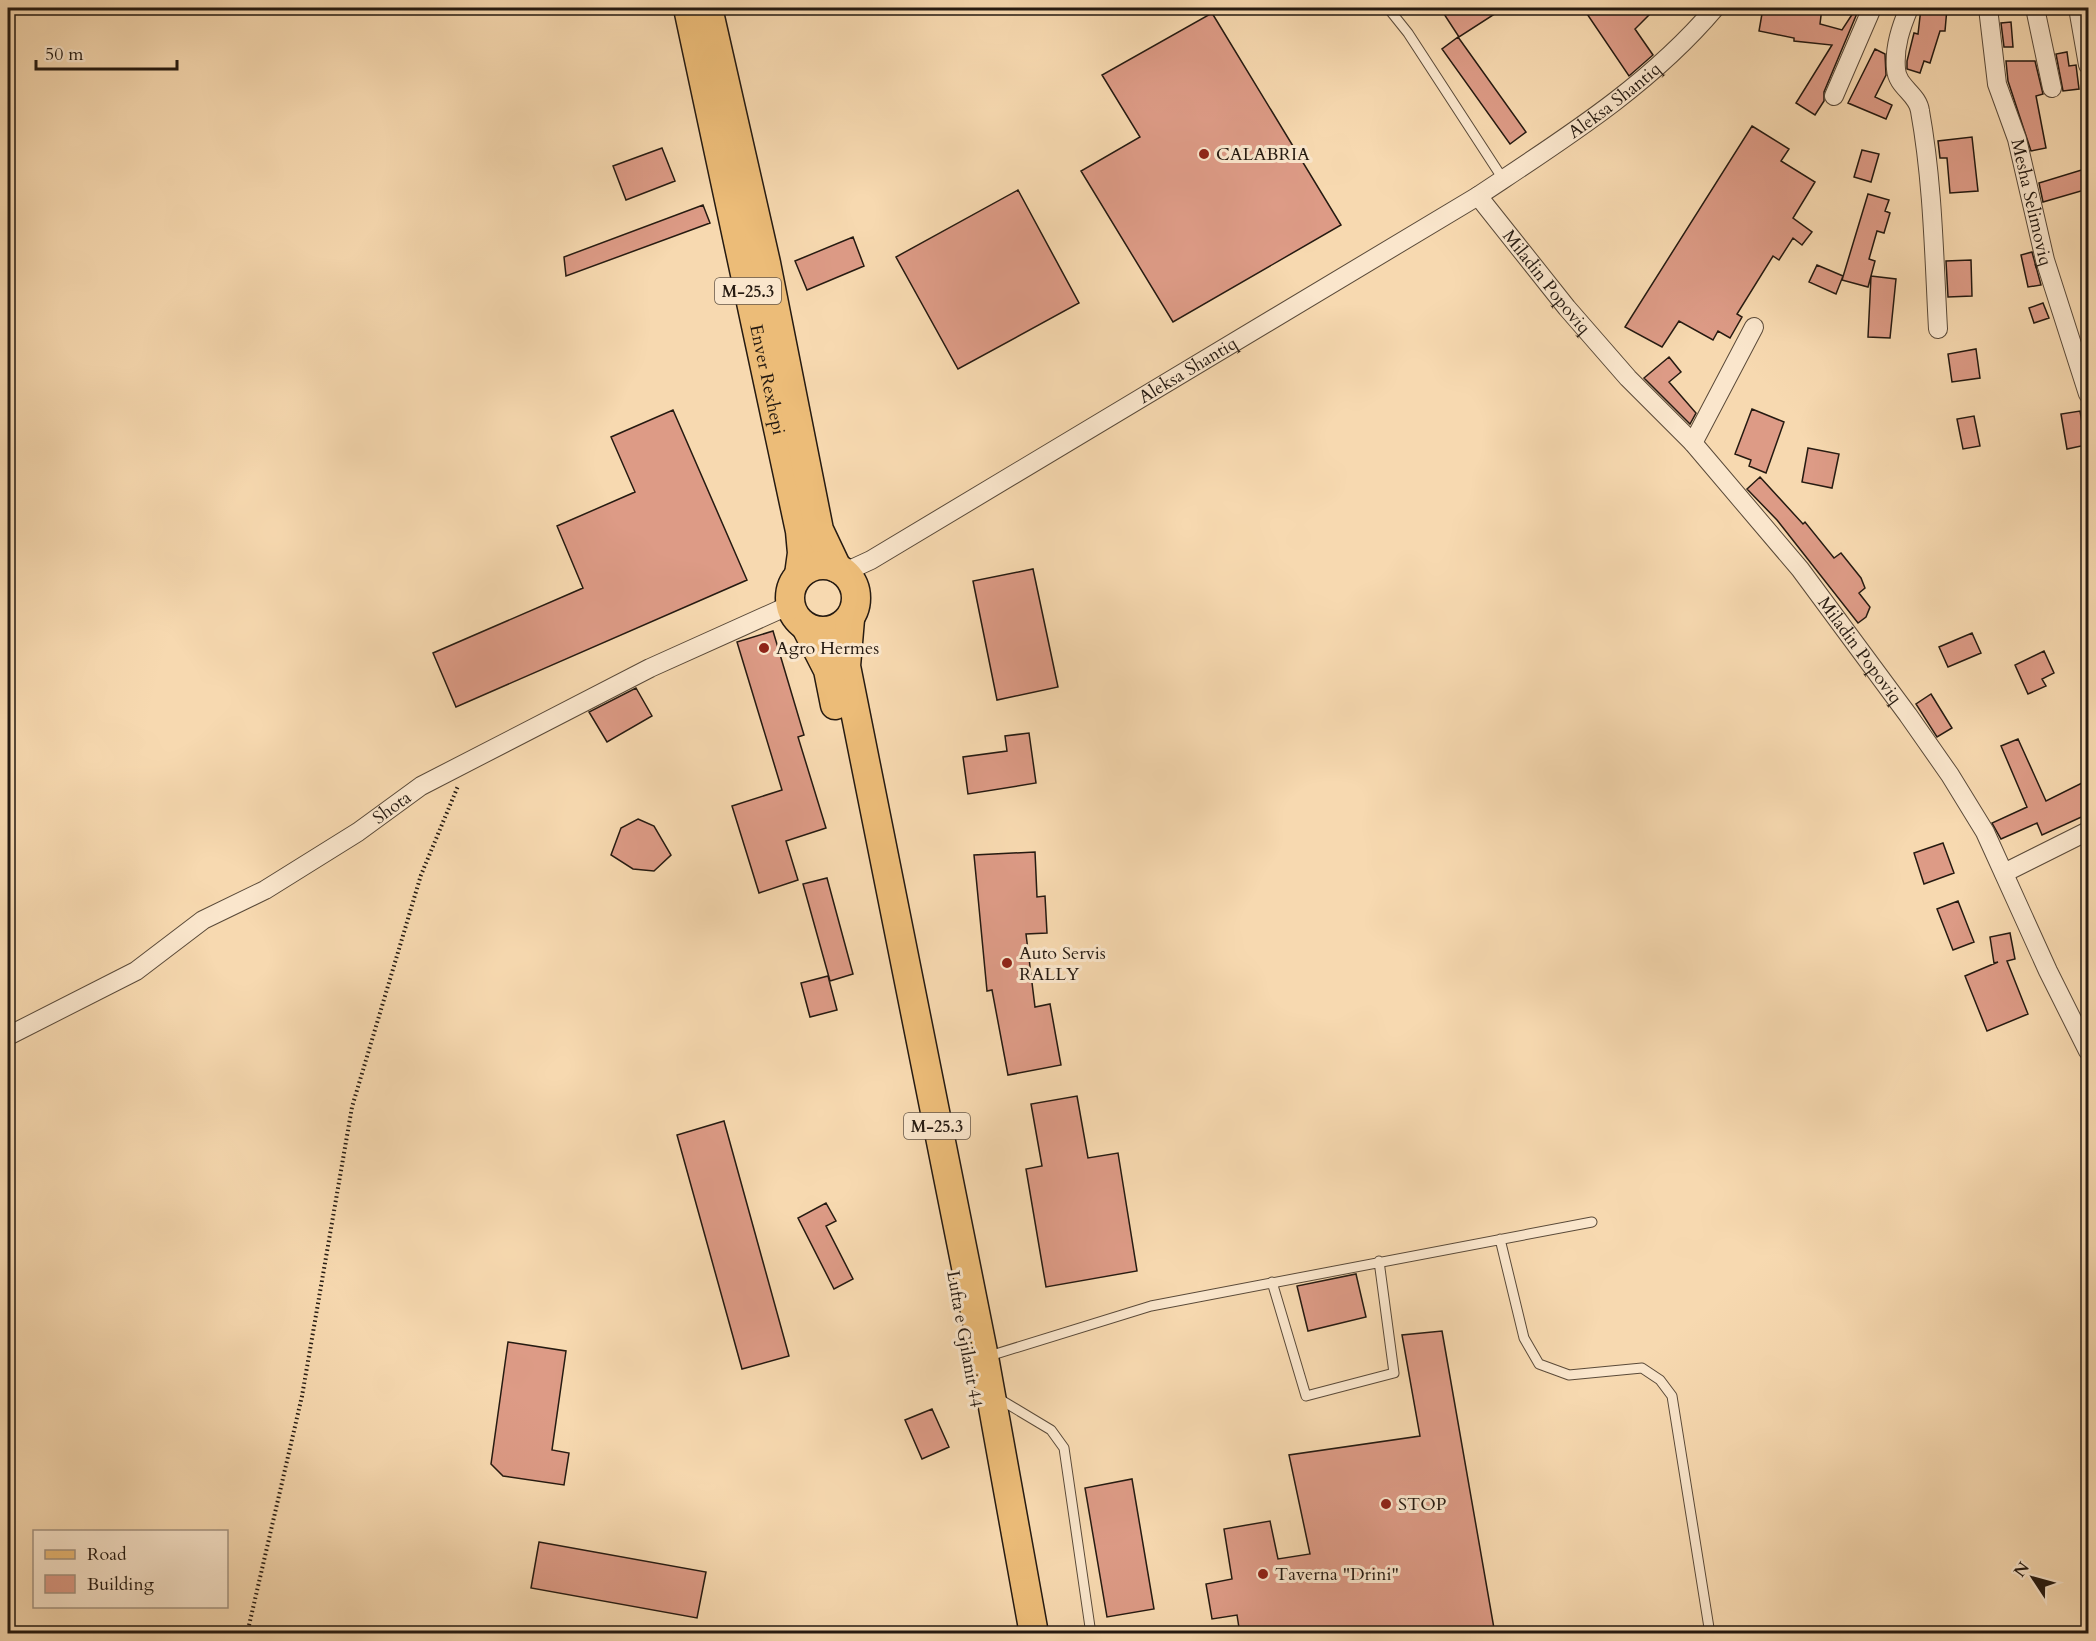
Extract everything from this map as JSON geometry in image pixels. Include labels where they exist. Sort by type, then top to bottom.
[{"type":"main road","name":"Enver Rexhepi","points":[[688,8],[800,531],[802,553],[800,574]]},
{"type":"main road","name":"M-25.3","points":[[708,8],[766,263],[819,530],[845,574],[857,600],[850,619],[846,666],[984,1358],[1034,1634]]},
{"type":"main road","points":[[800,574],[814,566],[825,564],[845,574]]},
{"type":"main road","name":"M-25.3","points":[[798,616],[792,585],[800,574]]},
{"type":"main road","points":[[798,616],[815,631],[834,630],[850,619]]},
{"type":"main road","name":"Lufta e Gjilanit 44","points":[[798,616],[828,670],[911,1044],[1019,1634]]},
{"type":"street","name":"Aleksa Shantiq","points":[[845,574],[1478,196],[1575,133],[1655,68],[1715,8]]},
{"type":"street","points":[[1834,96],[1872,8]]},
{"type":"street","points":[[1909,8],[1899,33],[1896,71],[1902,86],[1919,103],[1927,149],[1938,329]]},
{"type":"street","name":"Mesha Selimoviq","points":[[1988,8],[1997,84],[2017,139],[2045,260],[2088,394]]},
{"type":"street","points":[[2035,8],[2052,88]]},
{"type":"street","points":[[2078,8],[2088,65]]},
{"type":"street","name":"Miladin Popoviq","points":[[1478,196],[1620,369],[1693,443],[1800,569],[1908,715],[1950,775],[1985,832],[2048,972],[2088,1051]]},
{"type":"street","points":[[1693,443],[1754,327]]},
{"type":"street","name":"Shota","points":[[8,1036],[136,971],[203,920],[266,890],[358,832],[421,786],[468,765],[650,668],[798,616]]},
{"type":"street","points":[[2004,873],[2088,831]]},
{"type":"lane","points":[[1388,8],[1408,33],[1503,179]]},
{"type":"lane","points":[[984,1358],[1151,1306],[1592,1222]]},
{"type":"lane","points":[[1500,1239],[1524,1338],[1539,1364],[1569,1375],[1642,1368],[1660,1380],[1672,1396],[1710,1634]]},
{"type":"lane","points":[[1272,1282],[1306,1395],[1394,1373],[1379,1261]]},
{"type":"lane","points":[[990,1395],[1004,1400],[1051,1430],[1064,1448],[1091,1634]]},
{"type":"path","points":[[247,1634],[302,1396],[352,1107],[380,1020],[421,875],[468,765]]},
{"type":"building","points":[[1454,8],[1504,8],[1459,37],[1444,14]]},
{"type":"building","points":[[1583,8],[1656,8],[1635,29],[1653,55],[1629,76]]},
{"type":"building","points":[[1763,8],[1822,8],[1820,24],[1842,30],[1855,10],[1858,11],[1824,92],[1824,101],[1815,115],[1796,103],[1832,45],[1794,41],[1794,38],[1759,31]]},
{"type":"building","points":[[1921,8],[1947,8],[1945,31],[1940,31],[1930,63],[1924,61],[1920,73],[1907,69],[1907,61],[1914,33],[1918,34]]},
{"type":"building","name":"CALABRIA","points":[[1212,13],[1341,225],[1173,322],[1081,171],[1140,137],[1102,75]]},
{"type":"building","points":[[2011,22],[2013,47],[2004,47],[2001,23]]},
{"type":"building","points":[[1458,37],[1526,132],[1510,144],[1442,49]]},
{"type":"building","points":[[1875,49],[1885,54],[1886,75],[1875,97],[1892,105],[1886,119],[1848,103]]},
{"type":"building","points":[[2067,52],[2069,66],[2076,65],[2079,89],[2063,91],[2056,54]]},
{"type":"building","points":[[2006,61],[2035,61],[2043,94],[2036,96],[2046,148],[2031,151],[2008,81]]},
{"type":"building","points":[[1752,126],[1789,149],[1781,161],[1815,182],[1793,218],[1812,232],[1802,245],[1793,238],[1779,260],[1773,256],[1737,314],[1742,317],[1730,338],[1718,331],[1713,340],[1679,321],[1662,347],[1625,327]]},
{"type":"building","points":[[1972,137],[1978,191],[1950,193],[1947,158],[1940,158],[1938,141]]},
{"type":"building","points":[[662,148],[675,181],[626,200],[613,166]]},
{"type":"building","points":[[1862,150],[1879,154],[1871,182],[1854,177]]},
{"type":"building","points":[[2088,168],[2088,189],[2043,202],[2039,183]]},
{"type":"building","points":[[1018,190],[1079,303],[958,369],[896,257]]},
{"type":"building","points":[[1868,194],[1889,200],[1885,211],[1890,213],[1884,233],[1877,231],[1869,259],[1875,261],[1868,287],[1842,280]]},
{"type":"building","points":[[703,205],[710,223],[566,276],[564,257]]},
{"type":"building","points":[[853,237],[864,266],[807,290],[795,261]]},
{"type":"building","points":[[2032,252],[2041,285],[2028,287],[2021,255]]},
{"type":"building","points":[[1971,260],[1972,296],[1948,297],[1946,261]]},
{"type":"building","points":[[1817,265],[1843,276],[1836,294],[1809,282]]},
{"type":"building","points":[[1871,276],[1896,279],[1890,338],[1868,337]]},
{"type":"building","points":[[2043,303],[2049,318],[2034,323],[2029,308]]},
{"type":"building","points":[[1976,349],[1980,378],[1952,382],[1948,354]]},
{"type":"building","points":[[1669,357],[1681,372],[1669,382],[1696,413],[1690,424],[1644,378]]},
{"type":"building","points":[[1752,409],[1784,422],[1766,473],[1749,466],[1751,460],[1735,454]]},
{"type":"building","points":[[673,410],[747,580],[456,707],[433,653],[583,588],[557,526],[635,492],[611,437]]},
{"type":"building","points":[[2080,411],[2086,445],[2067,449],[2061,414]]},
{"type":"building","points":[[1974,416],[1980,446],[1963,449],[1957,419]]},
{"type":"building","points":[[1808,448],[1839,454],[1832,488],[1802,482]]},
{"type":"building","points":[[1760,477],[1803,524],[1805,522],[1834,558],[1841,553],[1861,578],[1865,588],[1859,593],[1870,607],[1866,617],[1858,623],[1777,520],[1747,489]]},
{"type":"building","points":[[1033,569],[1058,687],[997,700],[973,581]]},
{"type":"building","points":[[773,631],[804,735],[798,737],[826,828],[786,841],[798,880],[759,893],[732,806],[782,790],[737,642]]},
{"type":"building","points":[[1972,633],[1981,653],[1948,667],[1939,647]]},
{"type":"building","points":[[2044,651],[2054,673],[2042,679],[2046,686],[2028,694],[2015,665]]},
{"type":"building","points":[[636,688],[652,716],[607,742],[589,712]]},
{"type":"building","points":[[1931,694],[1952,728],[1937,737],[1916,704]]},
{"type":"building","points":[[1029,733],[1036,783],[968,794],[963,757],[1007,751],[1005,736]]},
{"type":"building","points":[[2018,739],[2046,801],[2088,780],[2088,814],[2042,835],[2037,823],[2001,839],[1992,823],[2027,807],[2001,746]]},
{"type":"building","points":[[638,819],[654,826],[671,855],[654,871],[633,869],[611,855],[621,828]]},
{"type":"building","points":[[1943,843],[1954,873],[1924,884],[1914,853]]},
{"type":"building","points":[[1035,852],[1037,897],[1045,896],[1047,933],[1026,934],[1035,1007],[1050,1004],[1061,1065],[1008,1075],[992,990],[987,991],[974,855]]},
{"type":"building","points":[[827,878],[853,974],[830,981],[803,884]]},
{"type":"building","points":[[1958,901],[1974,942],[1953,950],[1937,909]]},
{"type":"building","points":[[2010,933],[2015,959],[2007,961],[2028,1014],[1987,1031],[1965,976],[1998,962],[1994,963],[1990,937]]},
{"type":"building","points":[[828,976],[837,1010],[810,1017],[801,983]]},
{"type":"building","points":[[1077,1096],[1088,1158],[1118,1153],[1137,1271],[1046,1287],[1026,1169],[1042,1166],[1031,1104]]},
{"type":"building","points":[[724,1121],[789,1356],[742,1369],[677,1135]]},
{"type":"building","points":[[826,1203],[836,1221],[826,1226],[853,1279],[834,1289],[798,1218]]},
{"type":"building","points":[[1356,1274],[1366,1317],[1308,1331],[1297,1286]]},
{"type":"building","name":"STOP","points":[[1442,1331],[1495,1634],[1240,1634],[1237,1615],[1212,1619],[1206,1584],[1232,1579],[1224,1529],[1270,1521],[1278,1559],[1310,1554],[1289,1455],[1420,1436],[1402,1335]]},
{"type":"building","points":[[508,1342],[566,1351],[552,1450],[569,1453],[564,1485],[503,1476],[491,1464]]},
{"type":"building","points":[[932,1409],[949,1447],[922,1459],[905,1420]]},
{"type":"building","points":[[1132,1479],[1154,1609],[1107,1617],[1085,1488]]},
{"type":"building","points":[[539,1542],[706,1572],[697,1618],[531,1588]]},
{"type":"place","name":"CALABRIA","points":[[1204,154]]},
{"type":"place","name":"Agro Hermes","points":[[764,648]]},
{"type":"place","name":"Auto Servis RALLY","points":[[1007,963]]},
{"type":"place","name":"STOP","points":[[1386,1504]]},
{"type":"place","name":"Taverna \"Drini\"","points":[[1263,1574]]}]
